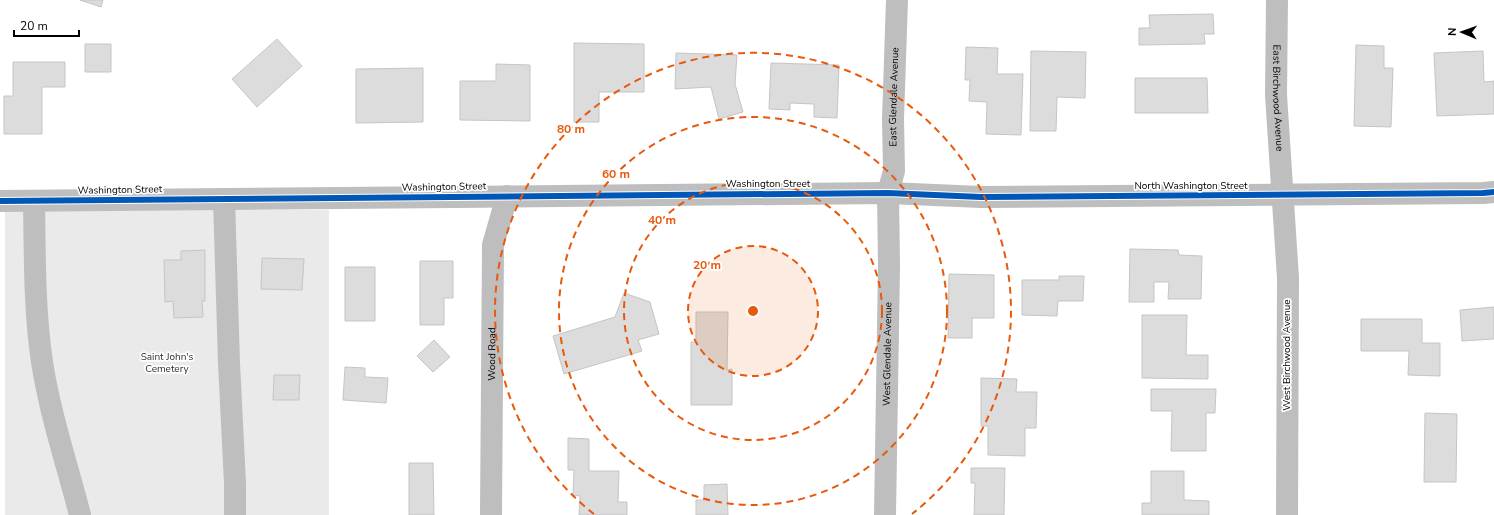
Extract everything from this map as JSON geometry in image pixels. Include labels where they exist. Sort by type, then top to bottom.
[{"type":"street","name":"East Glendale Avenue","points":[[888,193],[894,171],[893,118],[897,0]]},
{"type":"street","name":"East Birchwood Avenue","points":[[1277,0],[1276,95],[1283,195]]},
{"type":"street","name":"North Washington Street","points":[[888,193],[981,197],[1494,192]]},
{"type":"street","name":"Washington Street","points":[[0,201],[888,193]]},
{"type":"street","name":"West Glendale Avenue","points":[[885,515],[889,266],[888,193]]},
{"type":"street","name":"West Birchwood Avenue","points":[[1283,195],[1288,278],[1287,515]]},
{"type":"street","name":"Wood Road","points":[[491,515],[493,245],[507,196]]},
{"type":"street","points":[[224,199],[235,515]]},
{"type":"street","points":[[34,201],[35,289],[42,362],[50,401],[80,515]]},
{"type":"green space","name":"Saint John's Cemetery","points":[[5,210],[329,210],[329,515],[5,515]]},
{"type":"building","points":[[80,0],[103,0],[101,7]]},
{"type":"building","points":[[1213,14],[1214,34],[1204,34],[1205,44],[1139,45],[1139,28],[1150,28],[1149,15]]},
{"type":"building","points":[[277,39],[302,66],[257,107],[232,79]]},
{"type":"building","points":[[574,43],[644,44],[644,92],[599,92],[599,122],[574,122]]},
{"type":"building","points":[[85,44],[111,44],[111,72],[85,72]]},
{"type":"building","points":[[1356,45],[1384,46],[1384,68],[1393,68],[1391,127],[1354,126]]},
{"type":"building","points":[[966,47],[998,48],[997,74],[1023,74],[1021,135],[986,134],[987,102],[969,101],[970,80],[965,80]]},
{"type":"building","points":[[1031,51],[1086,52],[1085,98],[1057,97],[1056,131],[1030,131]]},
{"type":"building","points":[[1483,51],[1484,82],[1494,81],[1494,114],[1437,116],[1434,53]]},
{"type":"building","points":[[676,53],[737,55],[735,84],[743,112],[719,119],[711,87],[675,89]]},
{"type":"building","points":[[13,62],[65,62],[65,87],[42,87],[42,134],[4,134],[4,96],[13,96]]},
{"type":"building","points":[[771,63],[839,65],[837,118],[814,117],[814,104],[790,103],[790,110],[769,109]]},
{"type":"building","points":[[496,64],[530,65],[530,121],[460,120],[460,81],[496,81]]},
{"type":"building","points":[[423,68],[423,122],[356,123],[356,69]]},
{"type":"building","points":[[1135,78],[1207,78],[1208,113],[1135,113]]},
{"type":"building","points":[[1130,249],[1178,250],[1179,255],[1202,256],[1201,299],[1168,299],[1169,282],[1154,282],[1154,302],[1129,302]]},
{"type":"building","points":[[205,250],[205,301],[202,301],[203,317],[174,318],[173,301],[165,302],[164,260],[181,260],[181,251]]},
{"type":"building","points":[[262,258],[304,259],[302,290],[261,289]]},
{"type":"building","points":[[420,261],[453,261],[453,298],[444,298],[444,325],[420,325]]},
{"type":"building","points":[[345,267],[375,267],[375,321],[345,321]]},
{"type":"building","points":[[949,274],[994,275],[994,318],[972,318],[972,338],[948,338]]},
{"type":"building","points":[[1059,276],[1084,276],[1083,301],[1058,301],[1057,316],[1022,315],[1022,280],[1059,280]]},
{"type":"building","points":[[624,293],[650,302],[659,334],[638,340],[642,351],[564,374],[553,336],[615,317]]},
{"type":"building","points":[[1494,307],[1494,339],[1462,341],[1460,310]]},
{"type":"building","points":[[696,312],[728,312],[727,370],[732,369],[732,405],[691,405],[691,342],[696,342]]},
{"type":"building","points":[[1142,315],[1187,315],[1186,355],[1208,355],[1208,379],[1142,378]]},
{"type":"building","points":[[1361,319],[1422,319],[1422,343],[1440,343],[1440,376],[1408,375],[1409,351],[1361,351]]},
{"type":"building","points":[[434,340],[450,357],[433,372],[417,356]]},
{"type":"building","points":[[345,367],[365,368],[365,377],[388,378],[386,403],[343,400]]},
{"type":"building","points":[[274,375],[300,375],[299,400],[273,400]]},
{"type":"building","points":[[981,378],[1017,379],[1016,392],[1037,392],[1036,428],[1025,428],[1025,456],[988,455],[988,426],[981,426]]},
{"type":"building","points":[[1151,389],[1216,389],[1215,413],[1206,413],[1206,451],[1171,451],[1172,411],[1151,411]]},
{"type":"building","points":[[1425,413],[1457,414],[1456,482],[1424,482]]},
{"type":"building","points":[[568,438],[589,439],[589,471],[619,471],[618,502],[627,502],[627,515],[579,515],[580,496],[573,495],[574,470],[568,470]]},
{"type":"building","points":[[409,463],[433,463],[434,515],[409,515]]},
{"type":"building","points":[[971,468],[1005,468],[1004,515],[974,515],[975,483],[971,483]]},
{"type":"building","points":[[1151,471],[1184,471],[1184,500],[1209,501],[1209,515],[1142,515],[1142,503],[1151,503]]},
{"type":"building","points":[[727,484],[728,515],[696,515],[696,500],[704,500],[704,485]]},
{"type":"cycle path","points":[[0,201],[888,193],[981,197],[1494,192]]}]
